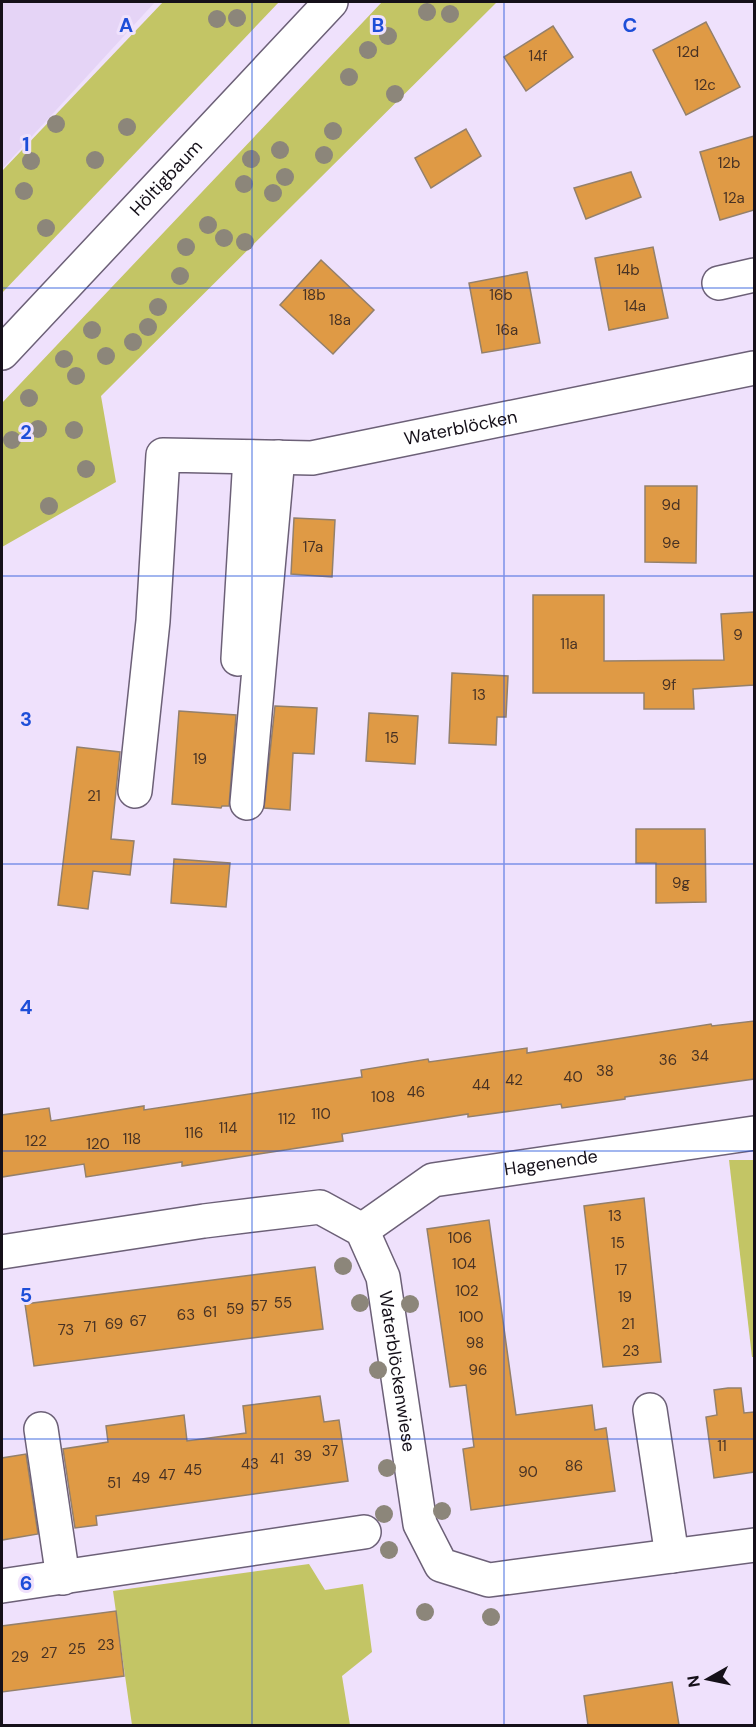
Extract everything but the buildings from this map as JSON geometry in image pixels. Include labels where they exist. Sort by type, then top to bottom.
[{"type":"street","name":"Höltigbaum","points":[[2,353],[331,2]]},
{"type":"street","points":[[719,283],[754,275]]},
{"type":"street","name":"Waterblöcken","points":[[135,791],[154,609],[163,455],[312,458],[754,368]]},
{"type":"street","points":[[239,792],[264,457]]},
{"type":"street","name":"Hagenende","points":[[362,1230],[433,1180],[754,1133]]},
{"type":"street","points":[[2,1252],[204,1221],[320,1207],[362,1230]]},
{"type":"street","name":"Waterblöckenwiese","points":[[362,1230],[383,1277],[420,1524],[441,1564],[489,1580],[754,1545]]},
{"type":"street","points":[[650,1410],[672,1556]]},
{"type":"street","points":[[41,1429],[63,1578]]},
{"type":"street","points":[[2,1586],[364,1532]]},
{"type":"shaded area","points":[[2,2],[155,2],[2,169]]},
{"type":"shaded area","points":[[163,2],[279,2],[2,293],[2,171]]},
{"type":"shaded area","points":[[382,2],[497,2],[101,396],[116,482],[2,547],[2,403]]},
{"type":"shaded area","points":[[729,1160],[754,1160],[754,1357],[752,1357]]},
{"type":"shaded area","points":[[309,1564],[325,1590],[363,1584],[372,1652],[342,1676],[350,1725],[132,1725],[113,1591]]}]
